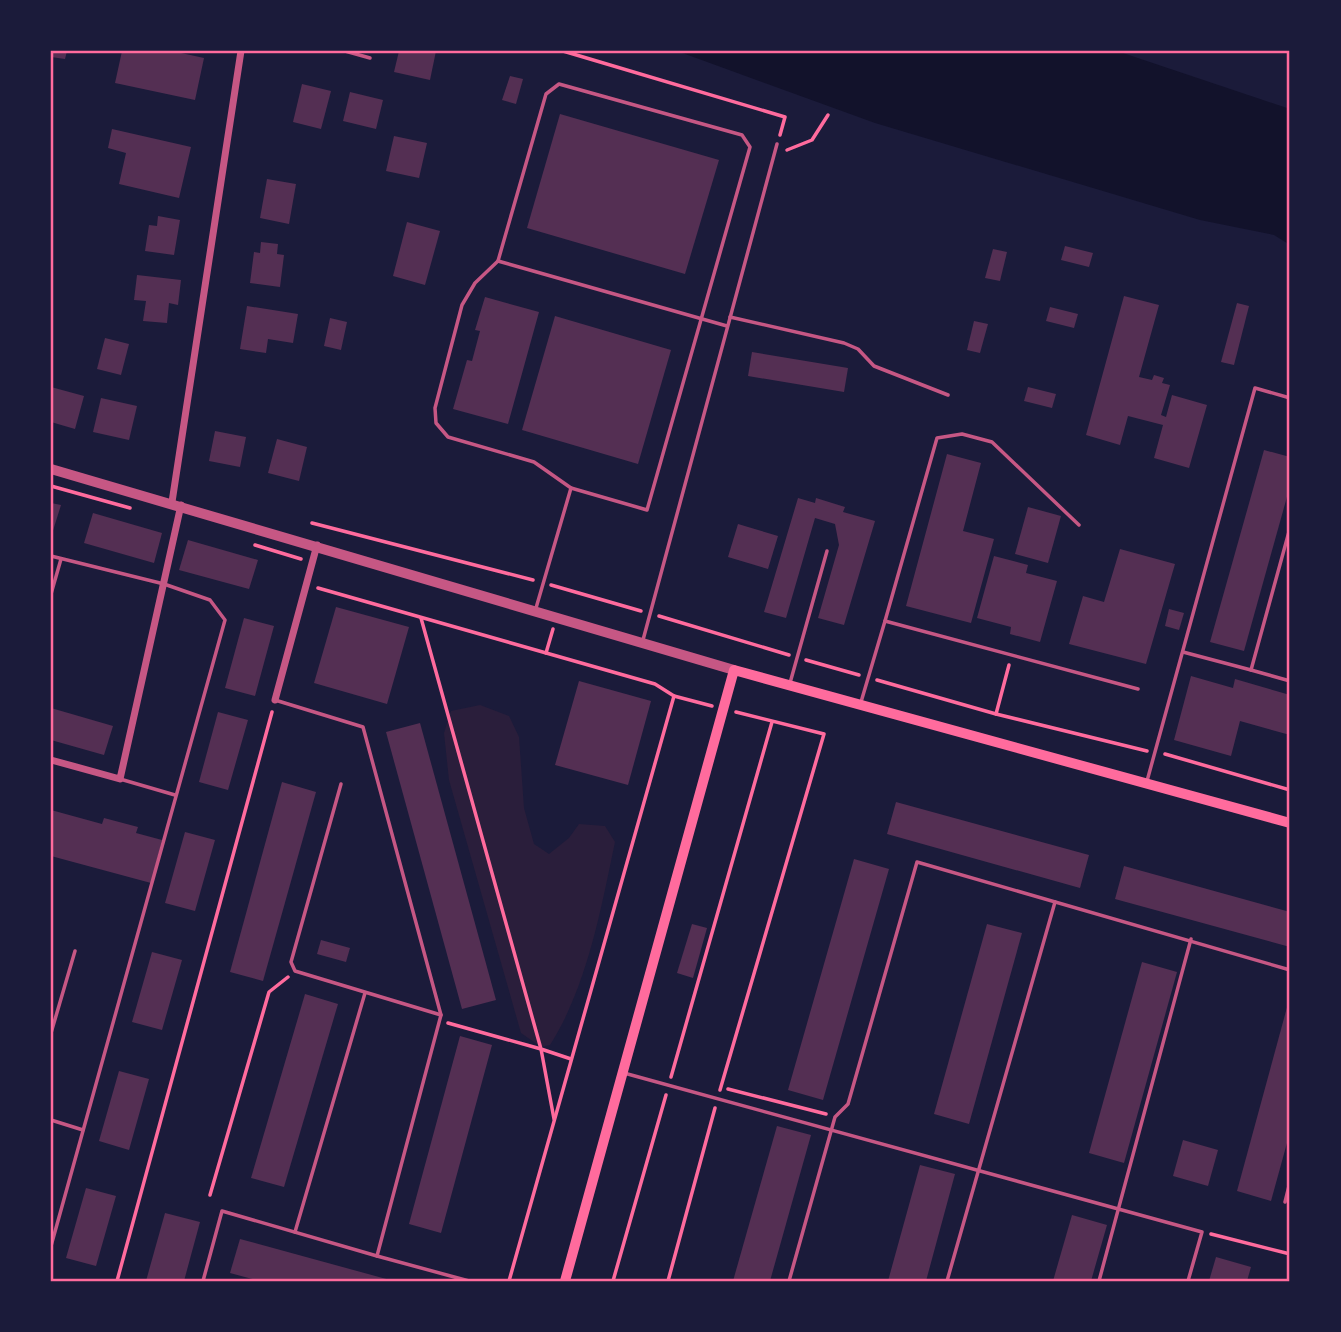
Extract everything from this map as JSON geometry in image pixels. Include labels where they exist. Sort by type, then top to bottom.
[{"type":"main road","points":[[565,1281],[734,670],[1290,823]]},
{"type":"street","points":[[51,760],[120,779],[164,584],[241,51]]},
{"type":"street","points":[[51,469],[317,545],[734,670]]},
{"type":"street","points":[[275,700],[317,545]]},
{"type":"lane","points":[[345,51],[370,58]]},
{"type":"lane","points":[[559,84],[742,135],[750,147],[647,510],[571,488],[534,463],[448,437],[436,423],[435,408],[462,305],[475,283],[498,261],[546,94],[559,84]]},
{"type":"lane","points":[[642,642],[777,144]]},
{"type":"lane","points":[[498,261],[727,327]]},
{"type":"lane","points":[[730,317],[844,343],[858,349],[874,366],[948,394]]},
{"type":"lane","points":[[1146,783],[1255,388],[1290,398]]},
{"type":"lane","points":[[861,704],[937,438],[962,434],[992,442],[1079,525]]},
{"type":"lane","points":[[535,610],[571,488]]},
{"type":"lane","points":[[1251,670],[1290,528]]},
{"type":"lane","points":[[790,685],[827,551]]},
{"type":"lane","points":[[51,556],[164,584],[210,600],[225,620],[51,1246]]},
{"type":"lane","points":[[51,594],[61,559]]},
{"type":"lane","points":[[885,621],[1138,689]]},
{"type":"lane","points":[[1182,652],[1290,681]]},
{"type":"lane","points":[[275,700],[363,727],[441,1015],[377,1256]]},
{"type":"lane","points":[[120,779],[175,795]]},
{"type":"lane","points":[[341,784],[291,962],[295,971],[441,1015]]},
{"type":"lane","points":[[789,1281],[835,1116],[848,1104],[917,862],[1191,939],[1290,970]]},
{"type":"lane","points":[[947,1281],[976,1171],[1055,902]]},
{"type":"lane","points":[[1099,1281],[1191,939]]},
{"type":"lane","points":[[51,1033],[75,951]]},
{"type":"lane","points":[[295,1232],[365,993]]},
{"type":"lane","points":[[622,1073],[1202,1232],[1188,1281]]},
{"type":"lane","points":[[51,1120],[83,1130]]},
{"type":"lane","points":[[1285,1202],[1290,1182]]},
{"type":"lane","points":[[203,1281],[222,1211],[469,1281]]},
{"type":"path","points":[[563,51],[785,117],[777,144]]},
{"type":"path","points":[[775,152],[813,140],[828,115]]},
{"type":"path","points":[[312,523],[543,583],[996,714],[1137,751],[1155,751],[1290,790]]},
{"type":"path","points":[[306,585],[655,684],[674,696],[509,1281]]},
{"type":"path","points":[[546,653],[557,617]]},
{"type":"path","points":[[421,618],[541,1049],[554,1120]]},
{"type":"path","points":[[996,714],[1011,656]]},
{"type":"path","points":[[117,1281],[275,700]]},
{"type":"path","points":[[613,1281],[772,722],[786,723],[824,734],[720,1087],[668,1281]]},
{"type":"path","points":[[211,1195],[269,992],[295,971]]},
{"type":"path","points":[[440,1021],[571,1059]]},
{"type":"path","points":[[672,1073],[684,1077]]},
{"type":"path","points":[[708,1083],[835,1116]]},
{"type":"path","points":[[1202,1232],[1290,1254]]},
{"type":"shaded area","points":[[677,51],[1117,51],[1290,109],[1290,245],[1274,235],[1200,220],[875,123]]},
{"type":"shaded area","points":[[480,705],[509,716],[519,737],[524,808],[534,844],[549,854],[569,838],[579,824],[605,826],[615,842],[591,947],[574,998],[550,1045],[541,1047],[521,1033],[449,780],[444,733],[451,711]]},
{"type":"building","points":[[51,51],[67,51],[65,59],[51,57]]},
{"type":"building","points":[[122,51],[172,51],[204,58],[195,100],[115,83]]},
{"type":"building","points":[[399,51],[436,51],[430,80],[394,72]]},
{"type":"building","points":[[510,76],[523,79],[516,104],[502,100]]},
{"type":"building","points":[[302,84],[331,91],[321,129],[293,122]]},
{"type":"building","points":[[350,92],[383,100],[376,129],[343,121]]},
{"type":"building","points":[[560,114],[719,160],[685,274],[527,228]]},
{"type":"building","points":[[112,129],[191,147],[179,198],[119,184],[126,153],[108,148]]},
{"type":"building","points":[[394,136],[427,143],[419,178],[386,171]]},
{"type":"building","points":[[267,179],[296,184],[289,224],[260,218]]},
{"type":"building","points":[[158,216],[180,220],[174,255],[145,251],[149,225],[157,226]]},
{"type":"building","points":[[407,222],[440,231],[425,285],[393,276]]},
{"type":"building","points":[[261,242],[278,244],[277,254],[284,255],[280,287],[250,283],[254,252],[260,253]]},
{"type":"building","points":[[1065,246],[1093,253],[1089,267],[1061,260]]},
{"type":"building","points":[[993,249],[1007,252],[1000,281],[985,278]]},
{"type":"building","points":[[137,275],[181,280],[178,305],[169,303],[167,323],[143,321],[146,301],[134,300]]},
{"type":"building","points":[[1124,296],[1159,305],[1139,377],[1152,380],[1154,375],[1164,378],[1162,383],[1170,385],[1161,415],[1166,417],[1172,395],[1207,405],[1189,468],[1154,458],[1163,425],[1128,416],[1120,445],[1086,435]]},
{"type":"building","points":[[485,297],[539,312],[508,424],[453,409],[467,360],[472,361],[480,331],[475,330]]},
{"type":"building","points":[[1237,303],[1249,306],[1234,365],[1221,362]]},
{"type":"building","points":[[247,306],[298,314],[293,343],[268,339],[266,353],[240,349]]},
{"type":"building","points":[[1050,307],[1078,314],[1074,328],[1046,321]]},
{"type":"building","points":[[555,316],[671,350],[638,464],[522,430]]},
{"type":"building","points":[[330,318],[347,322],[341,350],[324,346]]},
{"type":"building","points":[[974,321],[988,324],[980,353],[967,350]]},
{"type":"building","points":[[105,338],[129,344],[121,375],[97,369]]},
{"type":"building","points":[[752,352],[848,368],[844,392],[748,376]]},
{"type":"building","points":[[51,387],[84,396],[75,429],[51,422]]},
{"type":"building","points":[[1028,387],[1056,394],[1052,408],[1024,401]]},
{"type":"building","points":[[101,398],[137,406],[129,440],[93,432]]},
{"type":"building","points":[[215,431],[246,437],[240,467],[209,461]]},
{"type":"building","points":[[277,439],[307,447],[299,481],[268,473]]},
{"type":"building","points":[[1264,450],[1290,457],[1290,486],[1244,651],[1210,642]]},
{"type":"building","points":[[947,454],[981,463],[963,531],[994,539],[971,623],[906,606]]},
{"type":"building","points":[[798,498],[815,503],[816,498],[845,507],[843,512],[875,521],[844,625],[818,618],[839,545],[835,524],[815,518],[786,618],[764,612]]},
{"type":"building","points":[[51,503],[61,505],[51,537]]},
{"type":"building","points":[[1028,507],[1061,516],[1048,563],[1015,554]]},
{"type":"building","points":[[93,513],[162,533],[154,563],[84,543]]},
{"type":"building","points":[[738,524],[778,536],[768,569],[728,557]]},
{"type":"building","points":[[188,540],[258,560],[249,589],[179,570]]},
{"type":"building","points":[[1120,549],[1175,564],[1146,664],[1069,644],[1083,596],[1104,602]]},
{"type":"building","points":[[994,556],[1028,565],[1026,573],[1057,581],[1040,642],[1010,634],[1011,627],[977,618]]},
{"type":"building","points":[[336,607],[409,627],[387,704],[314,683]]},
{"type":"building","points":[[1169,609],[1184,613],[1179,630],[1165,626]]},
{"type":"building","points":[[244,618],[274,626],[255,696],[225,688]]},
{"type":"building","points":[[1191,676],[1233,688],[1235,679],[1290,695],[1290,735],[1240,721],[1231,756],[1174,740]]},
{"type":"building","points":[[579,681],[651,701],[628,785],[555,765]]},
{"type":"building","points":[[51,708],[113,726],[104,755],[51,740]]},
{"type":"building","points":[[218,712],[248,720],[228,790],[199,782]]},
{"type":"building","points":[[420,723],[496,1000],[462,1009],[386,732]]},
{"type":"building","points":[[282,782],[316,792],[263,981],[230,972]]},
{"type":"building","points":[[896,802],[1089,855],[1080,888],[887,834]]},
{"type":"building","points":[[51,810],[102,824],[104,818],[138,827],[136,833],[162,840],[151,883],[51,856]]},
{"type":"building","points":[[185,832],[215,840],[195,911],[165,903]]},
{"type":"building","points":[[854,859],[889,869],[823,1100],[788,1090]]},
{"type":"building","points":[[1124,866],[1290,912],[1290,947],[1115,899]]},
{"type":"building","points":[[692,924],[707,928],[693,978],[677,973]]},
{"type":"building","points":[[987,924],[1022,933],[969,1124],[934,1114]]},
{"type":"building","points":[[321,940],[350,948],[346,962],[317,954]]},
{"type":"building","points":[[152,952],[182,960],[162,1030],[132,1022]]},
{"type":"building","points":[[1142,962],[1177,972],[1124,1163],[1089,1153]]},
{"type":"building","points":[[305,994],[338,1004],[284,1187],[251,1178]]},
{"type":"building","points":[[1289,1000],[1290,1132],[1271,1201],[1237,1191]]},
{"type":"building","points":[[460,1036],[492,1045],[441,1233],[409,1224]]},
{"type":"building","points":[[119,1071],[149,1079],[129,1150],[99,1141]]},
{"type":"building","points":[[777,1126],[811,1135],[770,1281],[733,1281]]},
{"type":"building","points":[[1183,1140],[1218,1150],[1208,1186],[1173,1176]]},
{"type":"building","points":[[920,1165],[955,1174],[926,1281],[888,1281]]},
{"type":"building","points":[[86,1188],[116,1196],[96,1266],[66,1258]]},
{"type":"building","points":[[165,1213],[200,1222],[184,1281],[146,1281]]},
{"type":"building","points":[[1072,1215],[1107,1225],[1091,1281],[1053,1281]]},
{"type":"building","points":[[240,1239],[390,1280],[260,1281],[230,1273]]},
{"type":"building","points":[[1216,1257],[1251,1267],[1247,1281],[1209,1281]]}]
